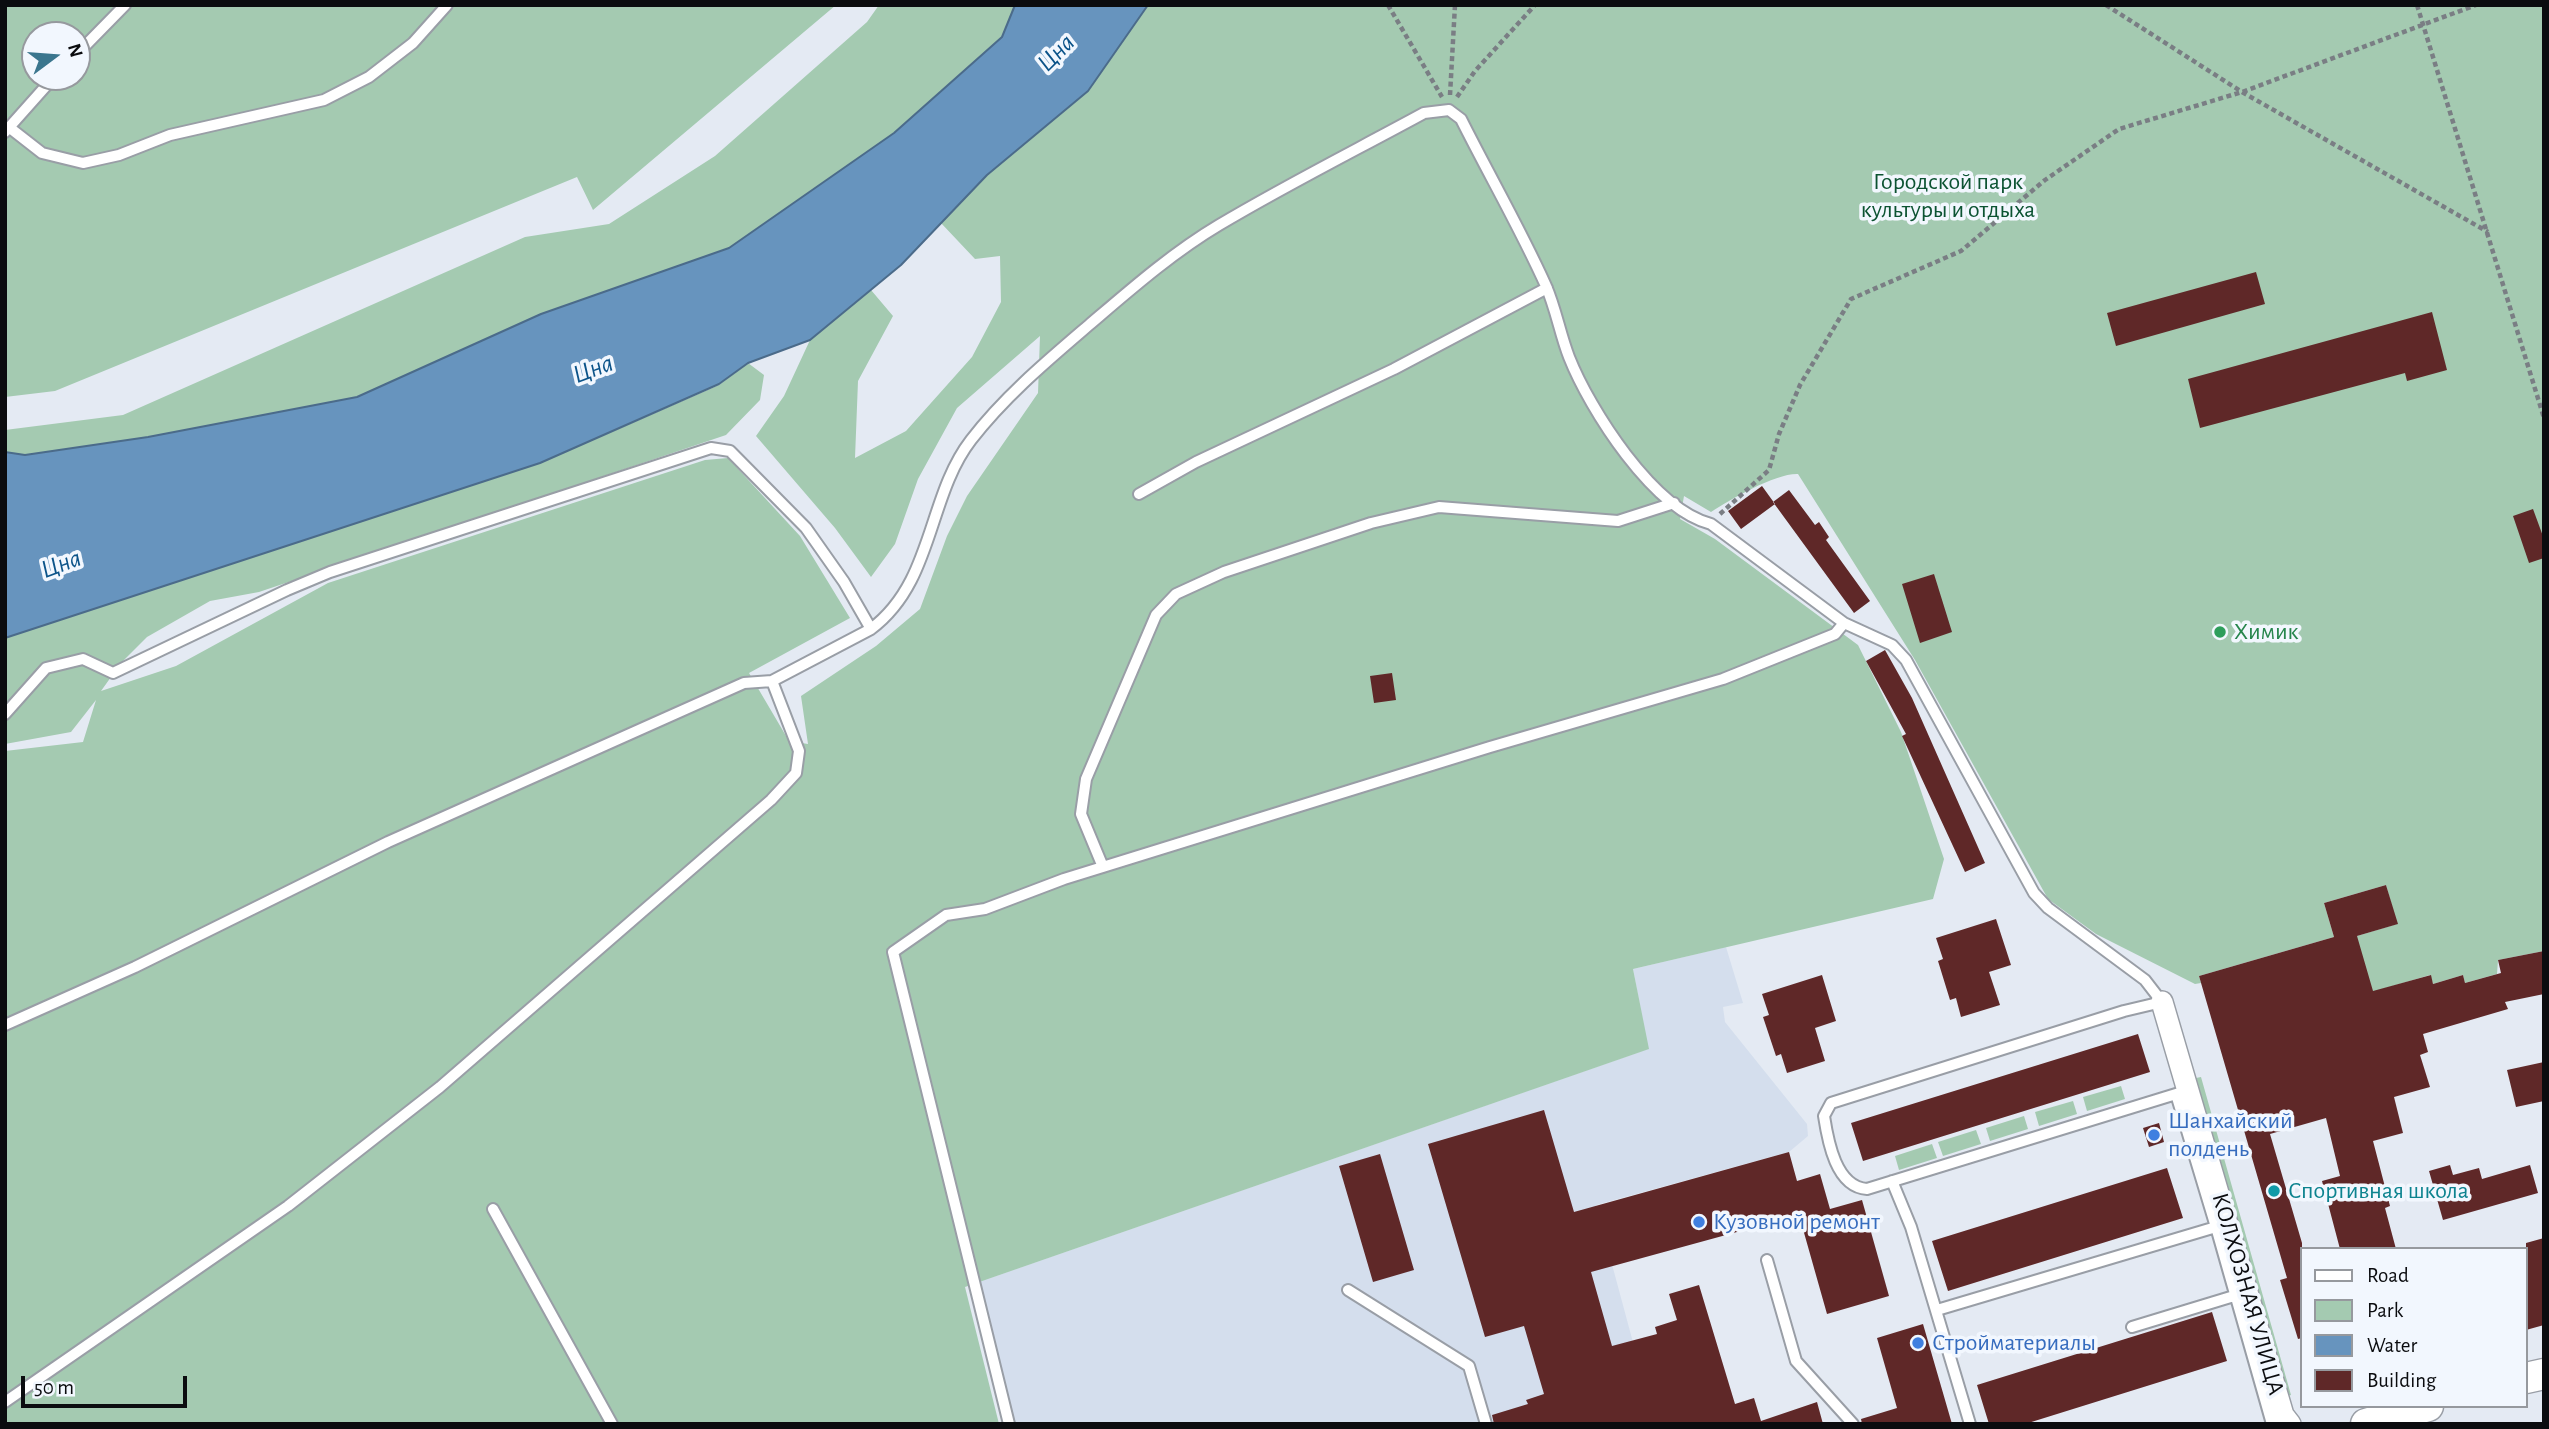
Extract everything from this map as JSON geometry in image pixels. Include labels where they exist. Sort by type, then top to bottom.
[{"type":"street","name":"КОЛХОЗНАЯ УЛИЦА","points":[[2162,1002],[2182,1092],[2283,1415],[2290,1424]]},
{"type":"street","points":[[2370,1418],[2418,1408]]},
{"type":"lane","points":[[91,40],[125,5]]},
{"type":"lane","points":[[42,91],[7,130],[41,153],[83,163],[119,155],[170,135],[324,100],[369,77],[413,43],[447,5]]},
{"type":"lane","points":[[5,1025],[135,967],[401,836],[744,683],[772,681],[871,629],[888,617],[905,592],[932,535],[951,476],[970,442],[1024,380],[1138,283],[1218,225],[1424,113],[1449,110],[1461,119],[1547,288],[1568,354],[1586,398],[1632,463],[1695,520],[1711,524],[1844,623],[1892,645],[1906,660],[2034,893],[2048,908],[2145,980],[2162,1002],[2084,1023],[1831,1103],[1824,1116],[1827,1138],[1846,1182],[1854,1188],[1867,1189],[2182,1092],[2234,1296],[2272,1424]]},
{"type":"lane","points":[[1139,494],[1196,462],[1394,369],[1547,288]]},
{"type":"lane","points":[[5,713],[46,668],[83,659],[113,673],[330,572],[711,448],[730,451],[806,528],[844,582],[871,629]]},
{"type":"lane","points":[[1103,867],[1081,814],[1086,779],[1156,615],[1176,594],[1224,572],[1359,527],[1440,507],[1618,521],[1674,503]]},
{"type":"lane","points":[[1009,1424],[893,952],[946,915],[985,909],[1103,867],[1490,747],[1723,679],[1835,634],[1844,623]]},
{"type":"lane","points":[[5,1402],[288,1206],[429,1096],[771,800],[796,773],[799,751],[772,681]]},
{"type":"lane","points":[[1892,1181],[1937,1310],[1970,1424]]},
{"type":"lane","points":[[493,1209],[607,1422]]},
{"type":"lane","points":[[1937,1310],[2216,1227]]},
{"type":"lane","points":[[1767,1260],[1796,1361],[1853,1424]]},
{"type":"lane","points":[[1348,1290],[1469,1366],[1486,1424]]},
{"type":"lane","points":[[2132,1327],[2234,1296]]},
{"type":"path","points":[[1388,5],[1449,110]]},
{"type":"path","points":[[1449,110],[1455,5]]},
{"type":"path","points":[[1449,110],[1475,71],[1535,5]]},
{"type":"path","points":[[2106,5],[2242,92],[2488,232]]},
{"type":"path","points":[[2417,5],[2544,418]]},
{"type":"path","points":[[1711,524],[1769,470],[1779,434],[1800,385],[1851,299],[1961,251],[2045,180],[2119,129],[2242,92],[2424,22],[2476,5]]},
{"type":"shaded area","points":[[1726,947],[1743,1003],[1723,1007],[1725,1022],[1807,1124],[1808,1136],[1789,1152],[1596,1205],[1655,1424],[1015,1424],[979,1282],[1648,1049],[1633,969]]},
{"type":"green space","points":[[5,5],[836,5],[593,210],[577,177],[55,391],[5,397]]},
{"type":"green space","points":[[879,5],[1015,5],[1002,37],[894,133],[729,248],[541,314],[357,397],[148,437],[25,455],[5,452],[5,430],[123,415],[525,237],[609,224],[715,156],[867,22]]},
{"type":"green space","name":"Городской парк культуры и отдыха","points":[[1148,5],[2544,5],[2544,951],[2498,960],[2497,974],[2465,983],[2463,975],[2433,984],[2430,975],[2352,998],[2357,936],[2397,924],[2386,885],[2324,903],[2334,937],[2199,976],[2201,983],[2195,984],[2096,934],[2048,899],[1915,660],[1798,474],[1789,475],[1754,488],[1711,512],[1684,496],[1680,519],[1715,539],[1858,645],[1901,732],[1944,859],[1933,899],[1633,969],[1649,1049],[965,1287],[999,1424],[5,1424],[5,751],[83,742],[96,700],[71,732],[5,744],[5,638],[540,463],[719,385],[748,363],[764,375],[760,400],[726,435],[259,592],[210,601],[147,637],[121,663],[101,691],[176,666],[328,583],[705,460],[728,458],[800,536],[850,618],[749,673],[789,741],[808,744],[801,696],[876,646],[920,609],[947,536],[967,496],[1038,393],[1040,336],[957,408],[918,479],[895,544],[871,577],[835,528],[756,436],[784,396],[810,340],[871,290],[893,316],[858,381],[855,458],[906,431],[972,357],[1001,302],[1000,256],[975,259],[941,223],[987,175],[1088,91]]},
{"type":"green space","points":[[2201,1077],[2291,1395],[2284,1397],[2191,1079]]},
{"type":"green space","points":[[2121,1086],[2125,1099],[2087,1111],[2083,1097]]},
{"type":"green space","points":[[2073,1101],[2077,1114],[2039,1126],[2035,1112]]},
{"type":"green space","points":[[2024,1116],[2028,1129],[1990,1141],[1986,1128]]},
{"type":"green space","points":[[1976,1130],[1981,1144],[1943,1156],[1938,1142]]},
{"type":"green space","points":[[1932,1144],[1937,1158],[1899,1170],[1895,1156]]},
{"type":"water","name":"Цна","points":[[1015,5],[1148,5],[1088,91],[987,175],[901,265],[810,340],[748,363],[719,384],[540,463],[5,638],[5,452],[25,455],[148,437],[357,397],[541,314],[729,248],[894,133],[1002,37]]},
{"type":"building","points":[[2256,272],[2265,304],[2116,346],[2107,313]]},
{"type":"building","points":[[2432,312],[2447,370],[2407,381],[2405,373],[2200,428],[2188,379]]},
{"type":"building","points":[[1762,486],[1775,504],[1741,529],[1728,511]]},
{"type":"building","points":[[1789,490],[1815,525],[1819,522],[1829,537],[1826,540],[1870,601],[1854,613],[1773,502]]},
{"type":"building","points":[[2533,509],[2544,539],[2544,558],[2529,563],[2513,516]]},
{"type":"building","points":[[1934,574],[1952,632],[1920,643],[1902,584]]},
{"type":"building","points":[[1885,650],[1912,698],[1985,863],[1965,872],[1902,736],[1906,734],[1866,661]]},
{"type":"building","points":[[1392,673],[1396,700],[1374,703],[1370,676]]},
{"type":"building","points":[[2386,885],[2398,924],[2357,936],[2373,991],[2431,975],[2433,984],[2463,975],[2465,983],[2501,973],[2498,960],[2544,951],[2544,994],[2505,1002],[2508,1009],[2423,1034],[2428,1052],[2420,1055],[2430,1087],[2394,1097],[2403,1133],[2373,1141],[2390,1206],[2385,1208],[2395,1247],[2339,1247],[2322,1181],[2340,1176],[2326,1118],[2270,1134],[2302,1243],[2298,1339],[2280,1280],[2287,1278],[2199,976],[2334,937],[2324,903]]},
{"type":"building","points":[[1996,919],[2011,965],[1989,972],[2000,1005],[1961,1017],[1956,998],[1950,1000],[1938,961],[1943,959],[1936,938]]},
{"type":"building","points":[[1822,975],[1836,1021],[1815,1028],[1825,1061],[1787,1073],[1781,1054],[1776,1056],[1763,1017],[1769,1015],[1762,994]]},
{"type":"building","points":[[2138,1034],[2150,1072],[1863,1161],[1851,1123]]},
{"type":"building","points":[[2544,1062],[2544,1101],[2516,1107],[2507,1070]]},
{"type":"building","points":[[1544,1110],[1574,1212],[1789,1152],[1797,1181],[1820,1174],[1830,1209],[1862,1200],[1889,1296],[1827,1314],[1799,1215],[1591,1272],[1612,1346],[1657,1334],[1655,1327],[1677,1320],[1669,1294],[1699,1285],[1735,1404],[1754,1398],[1761,1421],[1817,1402],[1823,1424],[1494,1424],[1492,1415],[1528,1404],[1526,1400],[1544,1394],[1524,1326],[1485,1337],[1428,1144]]},
{"type":"building","name":"Шанхайский полдень","points":[[2159,1123],[2164,1142],[2149,1147],[2143,1128]]},
{"type":"building","points":[[1380,1154],[1414,1270],[1373,1282],[1339,1166]]},
{"type":"building","points":[[2450,1165],[2453,1175],[2479,1168],[2482,1179],[2530,1165],[2538,1193],[2443,1220],[2429,1171]]},
{"type":"building","points":[[2167,1168],[2183,1218],[1948,1291],[1932,1241]]},
{"type":"building","points":[[2544,1238],[2544,1325],[2528,1329],[2528,1247],[2526,1243]]},
{"type":"building","points":[[2212,1312],[2227,1361],[2025,1424],[1989,1424],[1977,1385]]},
{"type":"building","points":[[1923,1324],[1952,1424],[1862,1424],[1861,1419],[1897,1408],[1877,1338]]},
{"type":"place","name":"Химик","points":[[2220,632]]},
{"type":"place","name":"Шанхайский полдень","points":[[2154,1135]]},
{"type":"place","name":"Спортивная школа","points":[[2274,1191]]},
{"type":"place","name":"Кузовной ремонт","points":[[1699,1222]]},
{"type":"place","name":"Стройматериалы","points":[[1918,1343]]}]
